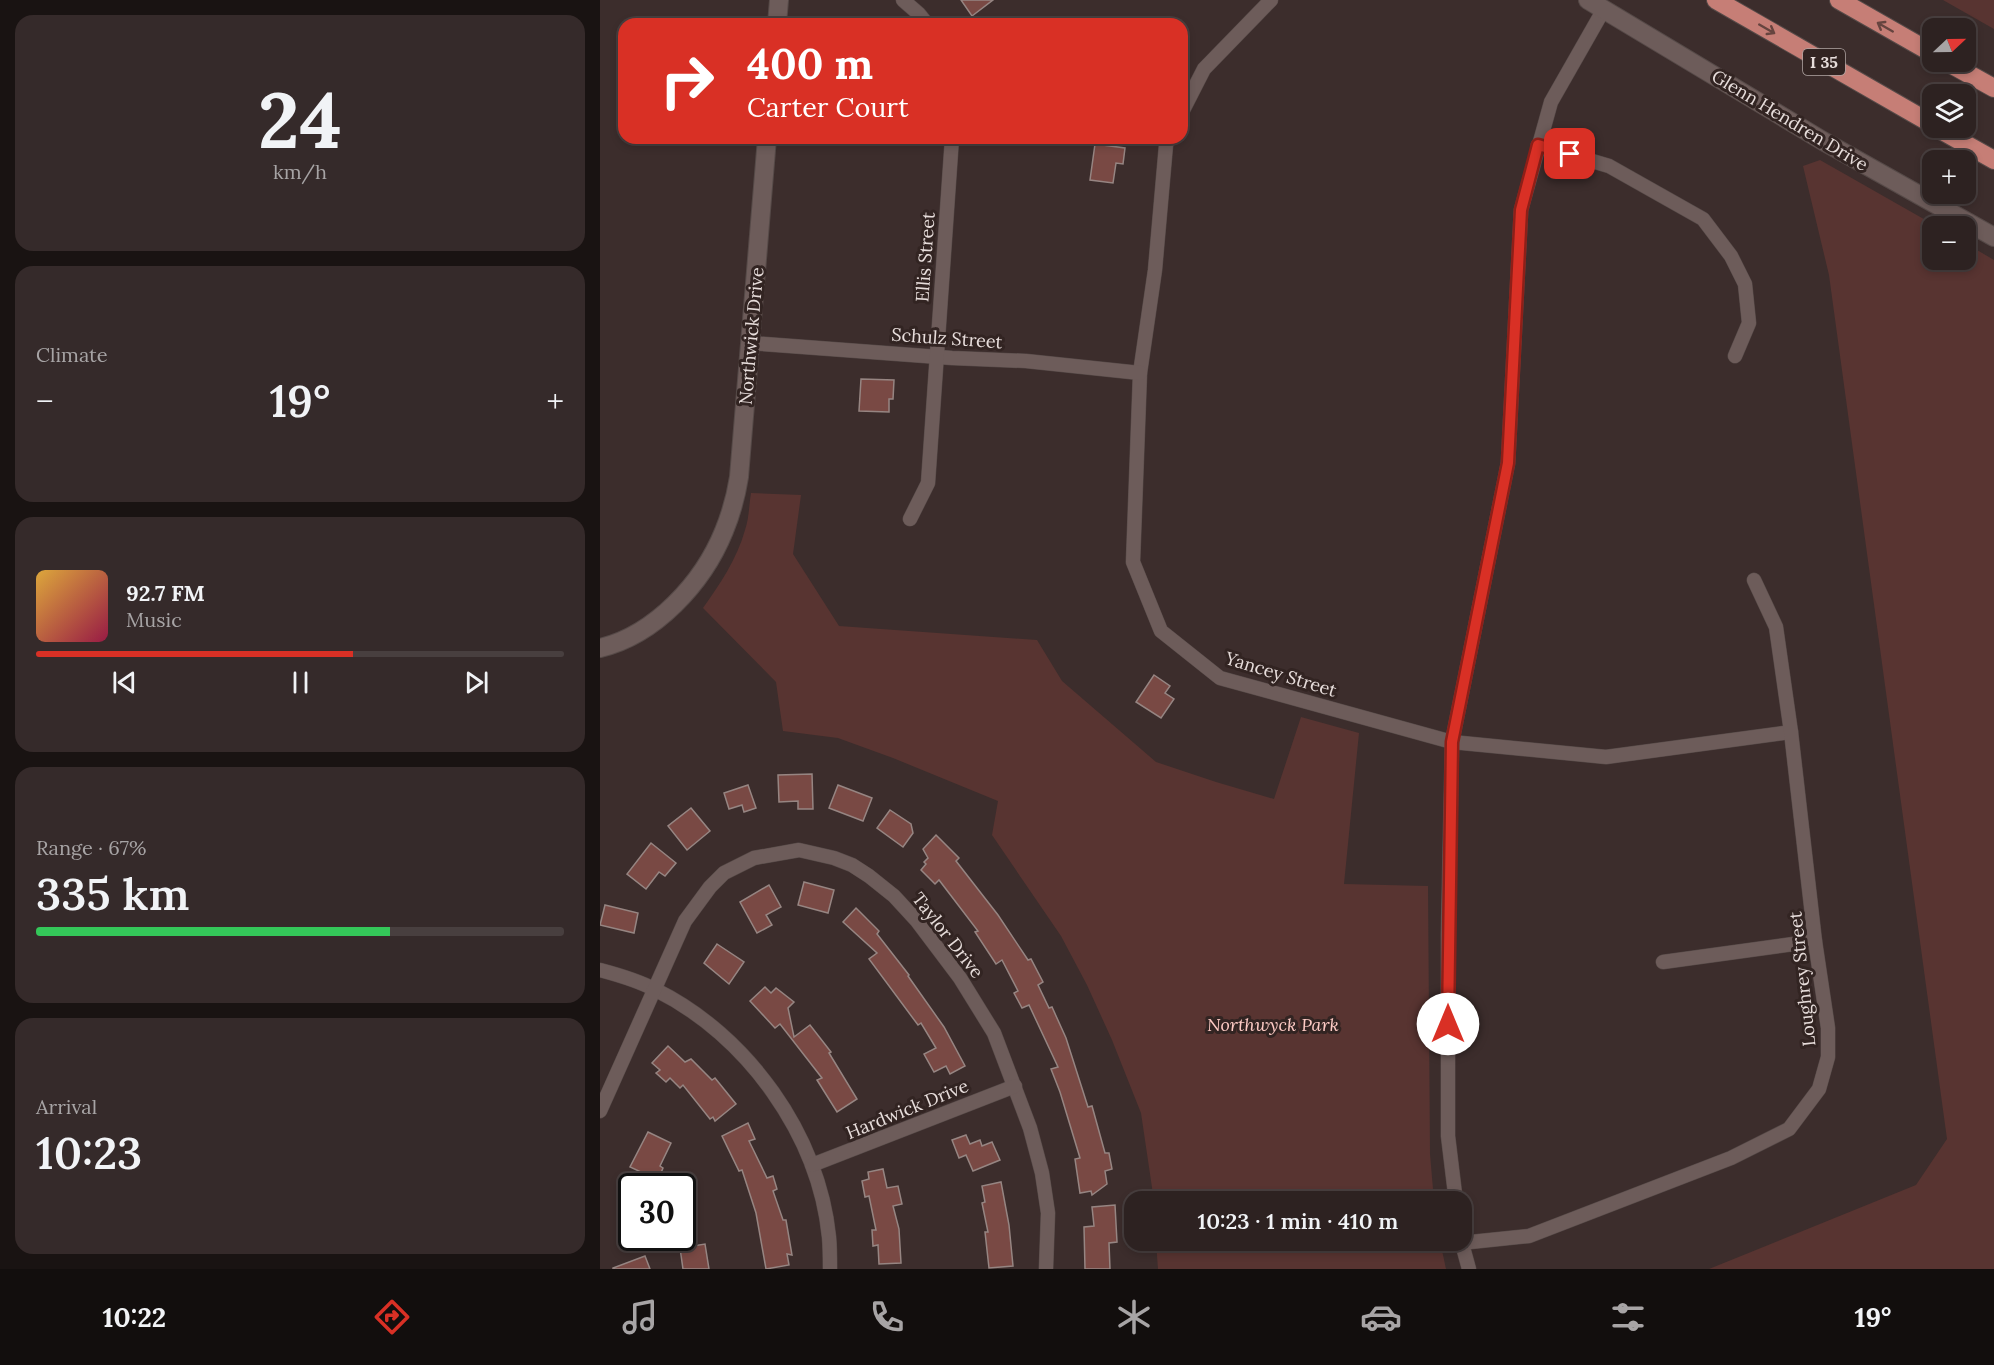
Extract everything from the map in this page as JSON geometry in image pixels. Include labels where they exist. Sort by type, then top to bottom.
[{"type":"highway","name":"I 35","points":[[1716,0],[1922,118]]},
{"type":"highway","points":[[1839,0],[1922,47]]},
{"type":"highway","points":[[1965,72],[1994,88]]},
{"type":"highway","points":[[1955,138],[1994,160]]},
{"type":"street","points":[[778,18],[779,0]]},
{"type":"street","points":[[903,0],[922,18]]},
{"type":"street","points":[[1188,100],[1204,69],[1271,0]]},
{"type":"street","points":[[1455,1191],[1449,1136],[1448,934],[1452,742],[1508,463],[1521,210],[1551,102],[1596,4]]},
{"type":"street","name":"Glenn Hendren Drive","points":[[1596,4],[1823,141],[1994,237]]},
{"type":"street","name":"Northwick Drive","points":[[600,648],[627,639],[661,618],[676,604],[703,570],[724,532],[735,499],[739,477],[766,144]]},
{"type":"street","name":"Ellis Street","points":[[910,519],[928,483],[952,144]]},
{"type":"street","name":"Yancey Street","points":[[1166,144],[1155,270],[1140,373],[1133,562],[1161,631],[1220,678],[1452,742],[1606,758],[1791,732]]},
{"type":"street","points":[[1538,145],[1610,166],[1703,219],[1731,256],[1745,284],[1749,324],[1735,356]]},
{"type":"street","name":"Schulz Street","points":[[750,342],[936,357],[1026,361],[1140,373]]},
{"type":"street","name":"Loughrey Street","points":[[1472,1241],[1529,1236],[1731,1158],[1789,1129],[1819,1089],[1828,1057],[1828,1028],[1815,941],[1791,732],[1776,627],[1754,580]]},
{"type":"street","name":"Taylor Drive","points":[[600,1111],[685,921],[710,886],[724,873],[754,858],[799,850],[834,858],[852,865],[868,876],[894,896],[917,921],[960,978],[994,1033],[1030,1128],[1042,1173],[1048,1213],[1046,1269]]},
{"type":"street","points":[[1663,962],[1815,941]]},
{"type":"street","points":[[600,970],[655,989],[686,1007],[721,1035],[752,1065],[780,1103],[798,1133],[812,1165],[823,1201],[829,1237],[830,1269]]},
{"type":"street","name":"Hardwick Drive","points":[[812,1165],[1015,1086]]},
{"type":"street","points":[[1464,1251],[1469,1269]]},
{"type":"green space","points":[[1943,0],[1994,0],[1994,29]]},
{"type":"green space","points":[[1820,160],[1922,218],[1922,270],[1976,270],[1976,249],[1994,260],[1994,1269],[1709,1269],[1916,1185],[1947,1139],[1829,275],[1803,166]]},
{"type":"green space","name":"Northwyck Park","points":[[751,493],[801,495],[793,554],[839,626],[1037,640],[1062,681],[1156,762],[1274,799],[1301,717],[1359,733],[1344,884],[1428,886],[1430,1154],[1433,1191],[1153,1191],[1141,1113],[1112,1040],[1061,936],[992,835],[998,801],[838,738],[783,731],[776,682],[703,608],[733,561],[742,541]]},
{"type":"green space","points":[[1157,1251],[1442,1251],[1446,1269],[1158,1269]]},
{"type":"building","points":[[961,0],[993,0],[972,16]]},
{"type":"building","points":[[1095,144],[1125,148],[1123,164],[1116,163],[1113,183],[1090,180]]},
{"type":"building","points":[[861,379],[894,380],[893,399],[889,399],[889,412],[859,411]]},
{"type":"building","points":[[1154,675],[1170,686],[1165,693],[1174,699],[1161,718],[1136,702]]},
{"type":"building","points":[[812,774],[813,809],[798,809],[798,801],[779,802],[778,775]]},
{"type":"building","points":[[748,785],[756,808],[744,812],[742,805],[729,809],[724,793]]},
{"type":"building","points":[[838,785],[872,798],[863,821],[829,808]]},
{"type":"building","points":[[691,808],[710,831],[687,850],[668,826]]},
{"type":"building","points":[[890,810],[911,824],[913,833],[903,847],[877,828]]},
{"type":"building","points":[[936,835],[959,858],[956,861],[998,915],[1028,960],[1031,959],[1043,982],[1038,985],[1049,1008],[1052,1007],[1066,1038],[1088,1107],[1092,1106],[1105,1153],[1109,1153],[1112,1169],[1105,1171],[1107,1184],[1092,1195],[1091,1191],[1080,1193],[1075,1159],[1080,1158],[1051,1069],[1058,1067],[1029,1005],[1022,1008],[1014,993],[1018,991],[1002,960],[996,964],[975,932],[978,931],[939,880],[935,884],[921,870],[928,858],[923,849]]},
{"type":"building","points":[[651,843],[676,863],[665,876],[659,872],[646,889],[627,874]]},
{"type":"building","points":[[804,882],[834,890],[828,913],[798,905]]},
{"type":"building","points":[[769,885],[781,907],[766,915],[772,925],[757,933],[740,902]]},
{"type":"building","points":[[605,905],[638,913],[634,933],[600,925]]},
{"type":"building","points":[[856,908],[879,931],[877,934],[909,975],[944,1027],[965,1066],[950,1074],[946,1066],[934,1072],[924,1054],[936,1048],[921,1023],[918,1025],[869,959],[877,953],[843,922]]},
{"type":"building","points":[[717,944],[744,962],[729,984],[704,963]]},
{"type":"building","points":[[765,987],[771,993],[776,988],[794,1002],[788,1008],[794,1037],[810,1025],[831,1052],[829,1053],[857,1099],[837,1112],[817,1080],[822,1078],[780,1024],[775,1028],[750,1001]]},
{"type":"building","points":[[668,1046],[685,1062],[691,1059],[712,1080],[715,1078],[736,1104],[715,1121],[713,1117],[710,1119],[683,1085],[680,1088],[670,1078],[666,1082],[656,1073],[660,1070],[652,1063]]},
{"type":"building","points":[[748,1123],[755,1139],[749,1141],[767,1178],[773,1176],[777,1189],[773,1191],[783,1220],[786,1220],[792,1255],[787,1254],[789,1265],[766,1269],[756,1213],[742,1170],[739,1171],[722,1136]]},
{"type":"building","points":[[648,1132],[671,1143],[660,1166],[663,1168],[661,1173],[643,1173],[630,1167]]},
{"type":"building","points":[[966,1135],[970,1144],[980,1140],[982,1146],[992,1142],[1000,1160],[973,1171],[966,1155],[959,1158],[952,1140]]},
{"type":"building","points":[[883,1169],[887,1188],[898,1186],[902,1204],[893,1206],[899,1229],[901,1263],[879,1264],[878,1245],[873,1246],[872,1230],[876,1230],[869,1196],[865,1197],[862,1181],[869,1179],[868,1172]]},
{"type":"building","points":[[1001,1182],[1009,1225],[1013,1266],[989,1268],[985,1232],[988,1232],[982,1203],[985,1202],[982,1186]]},
{"type":"building","points":[[1115,1205],[1117,1242],[1109,1243],[1110,1269],[1085,1269],[1084,1227],[1094,1226],[1092,1207]]},
{"type":"building","points":[[705,1244],[709,1269],[683,1269],[680,1251],[696,1251],[696,1245]]},
{"type":"building","points":[[645,1256],[650,1269],[613,1269],[613,1268]]},
{"type":"route","points":[[1448,1024],[1452,742],[1508,463],[1521,210],[1538,145],[1570,154]]}]
